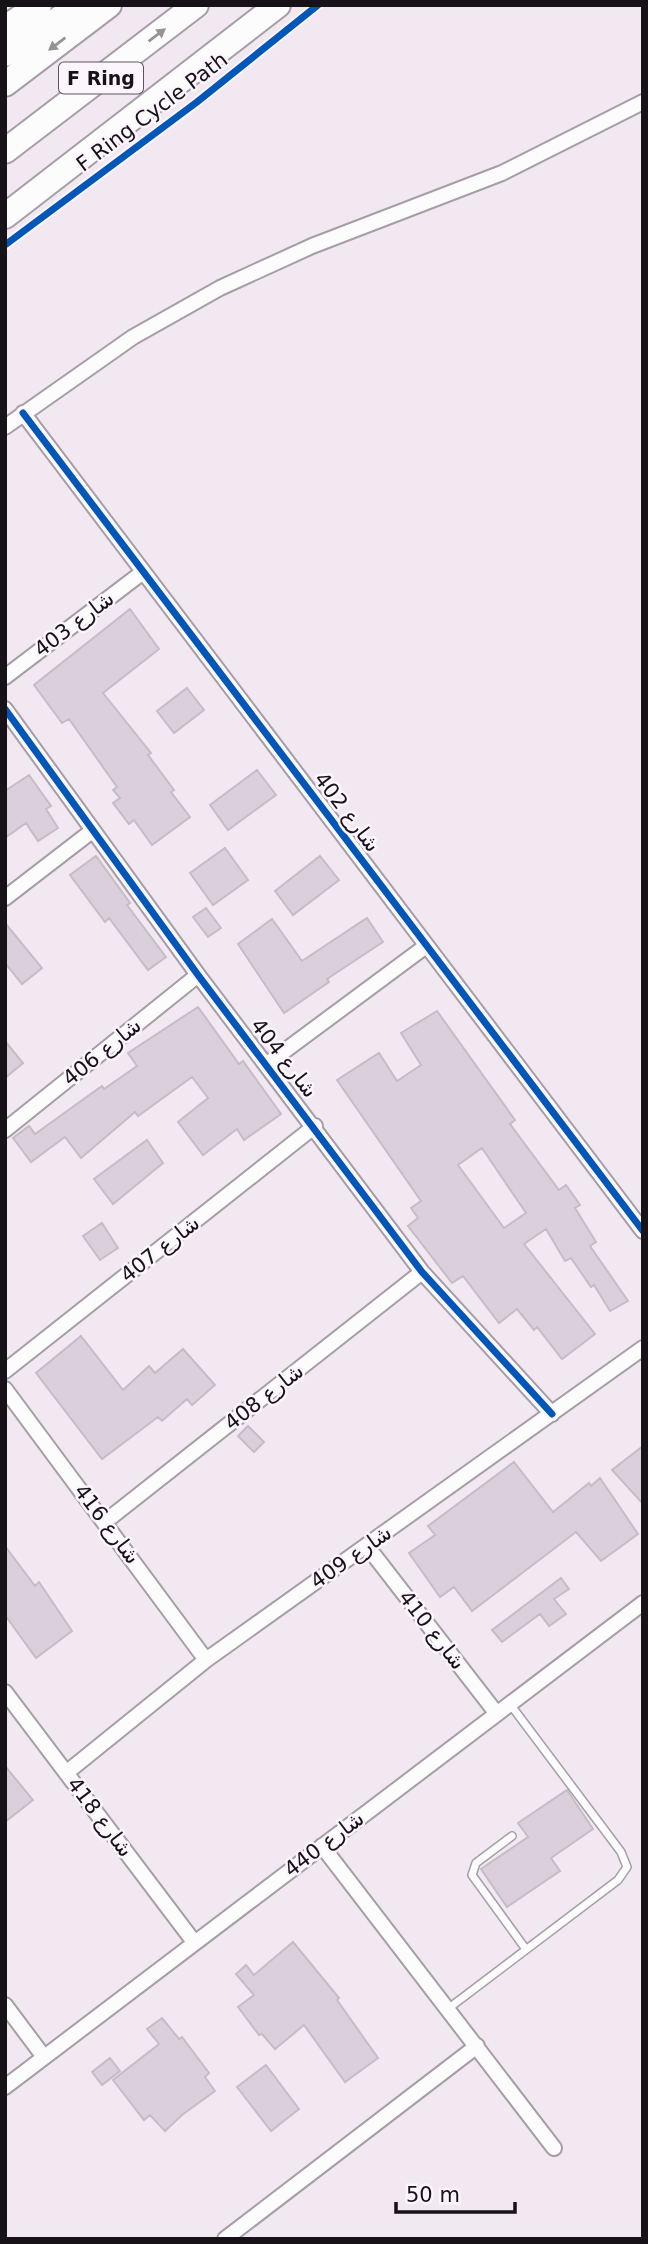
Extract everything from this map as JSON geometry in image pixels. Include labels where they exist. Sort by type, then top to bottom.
[{"type":"highway","points":[[5,28],[38,5]]},
{"type":"highway","points":[[5,54],[80,5]]},
{"type":"highway","name":"F Ring","points":[[5,83],[109,5]]},
{"type":"highway","name":"F Ring","points":[[5,151],[196,5]]},
{"type":"highway","points":[[5,216],[278,5]]},
{"type":"street","points":[[5,427],[133,337],[220,288],[312,246],[502,173],[643,102]]},
{"type":"street","name":"شارع 402","points":[[23,413],[643,1231]]},
{"type":"street","name":"شارع 403","points":[[5,677],[143,572]]},
{"type":"street","name":"شارع 404","points":[[5,709],[198,975],[315,1126],[422,1272],[552,1414]]},
{"type":"street","points":[[5,898],[92,831]]},
{"type":"street","points":[[267,1064],[426,946]]},
{"type":"street","name":"شارع 406","points":[[5,1130],[198,975]]},
{"type":"street","name":"شارع 407","points":[[5,1371],[315,1126]]},
{"type":"street","name":"شارع 408","points":[[106,1521],[422,1272]]},
{"type":"street","name":"شارع 409","points":[[66,1773],[206,1660],[643,1348]]},
{"type":"street","name":"شارع 416","points":[[5,1389],[106,1521],[206,1660]]},
{"type":"street","name":"شارع 410","points":[[367,1546],[497,1714]]},
{"type":"street","name":"شارع 440","points":[[5,2087],[643,1603]]},
{"type":"street","name":"شارع 418","points":[[5,1692],[194,1942]]},
{"type":"street","points":[[322,1846],[554,2148]]},
{"type":"street","points":[[5,2005],[44,2057]]},
{"type":"street","points":[[225,2239],[477,2046]]},
{"type":"lane","points":[[449,2008],[618,1880],[627,1867],[621,1852],[510,1704]]},
{"type":"lane","points":[[512,1836],[477,1863],[472,1875],[525,1948]]},
{"type":"building","points":[[130,609],[159,649],[103,693],[151,753],[148,755],[190,817],[152,845],[134,820],[129,824],[113,803],[120,798],[113,790],[117,787],[69,719],[62,723],[34,685]]},
{"type":"building","points":[[187,688],[204,710],[174,733],[157,711]]},
{"type":"building","points":[[257,770],[276,795],[228,830],[210,805]]},
{"type":"building","points":[[29,775],[51,806],[46,809],[58,828],[38,841],[26,823],[5,838],[5,791]]},
{"type":"building","points":[[225,848],[248,880],[213,905],[190,873]]},
{"type":"building","points":[[96,856],[130,903],[127,905],[166,957],[148,970],[109,918],[105,922],[70,875]]},
{"type":"building","points":[[320,856],[339,880],[293,915],[275,891]]},
{"type":"building","points":[[206,908],[221,928],[208,937],[193,917]]},
{"type":"building","points":[[367,918],[383,942],[327,979],[329,982],[284,1013],[238,944],[272,919],[302,961]]},
{"type":"building","points":[[5,923],[42,968],[22,984],[5,963]]},
{"type":"building","points":[[198,1007],[239,1064],[243,1061],[281,1114],[244,1140],[237,1129],[203,1155],[178,1122],[208,1098],[192,1077],[138,1116],[135,1112],[81,1158],[65,1137],[31,1162],[13,1138],[29,1126],[35,1134],[102,1086],[104,1089],[137,1066],[128,1053]]},
{"type":"building","points":[[437,1011],[515,1120],[510,1124],[559,1190],[566,1185],[580,1205],[575,1208],[596,1242],[590,1246],[628,1301],[610,1311],[594,1285],[591,1287],[571,1258],[565,1261],[546,1229],[524,1244],[595,1334],[562,1359],[537,1327],[534,1330],[517,1309],[499,1323],[463,1276],[452,1283],[408,1226],[418,1218],[411,1208],[421,1201],[337,1080],[379,1053],[397,1081],[421,1065],[401,1033]],"holes":[[[482,1148],[526,1213],[504,1228],[458,1165]]]},
{"type":"building","points":[[5,1041],[23,1063],[5,1078]]},
{"type":"building","points":[[147,1140],[163,1163],[113,1204],[94,1179]]},
{"type":"building","points":[[102,1223],[118,1248],[100,1260],[83,1236]]},
{"type":"building","points":[[81,1336],[123,1390],[149,1366],[155,1373],[183,1349],[215,1385],[192,1405],[187,1399],[162,1421],[158,1417],[102,1459],[36,1373]]},
{"type":"building","points":[[248,1426],[264,1442],[254,1452],[238,1436]]},
{"type":"building","points":[[643,1446],[643,1504],[612,1470]]},
{"type":"building","points":[[514,1462],[553,1512],[589,1483],[591,1486],[600,1478],[638,1534],[601,1561],[576,1532],[472,1611],[454,1587],[440,1597],[409,1553],[435,1535],[428,1526]]},
{"type":"building","points":[[5,1546],[35,1586],[39,1582],[72,1631],[36,1658],[5,1615]]},
{"type":"building","points":[[561,1578],[569,1589],[554,1599],[566,1614],[549,1626],[540,1614],[502,1642],[492,1630]]},
{"type":"building","points":[[5,1766],[33,1800],[5,1822]]},
{"type":"building","points":[[567,1790],[593,1829],[551,1858],[560,1871],[507,1907],[481,1869],[528,1837],[518,1823]]},
{"type":"building","points":[[293,1942],[339,1998],[337,2000],[378,2058],[345,2082],[304,2025],[275,2049],[262,2034],[259,2035],[238,2007],[254,1995],[236,1974],[246,1965],[254,1975]]},
{"type":"building","points":[[162,2018],[179,2039],[182,2037],[209,2073],[205,2077],[215,2091],[165,2131],[150,2115],[144,2120],[113,2080],[159,2044],[147,2029]]},
{"type":"building","points":[[110,2058],[120,2071],[102,2085],[92,2072]]},
{"type":"building","points":[[266,2065],[299,2109],[271,2131],[237,2087]]},
{"type":"cycle path","name":"F Ring Cycle Path","points":[[5,245],[197,102],[318,5]]},
{"type":"cycle path","points":[[23,413],[643,1231]]},
{"type":"cycle path","points":[[5,709],[198,975],[422,1272],[552,1414]]}]
